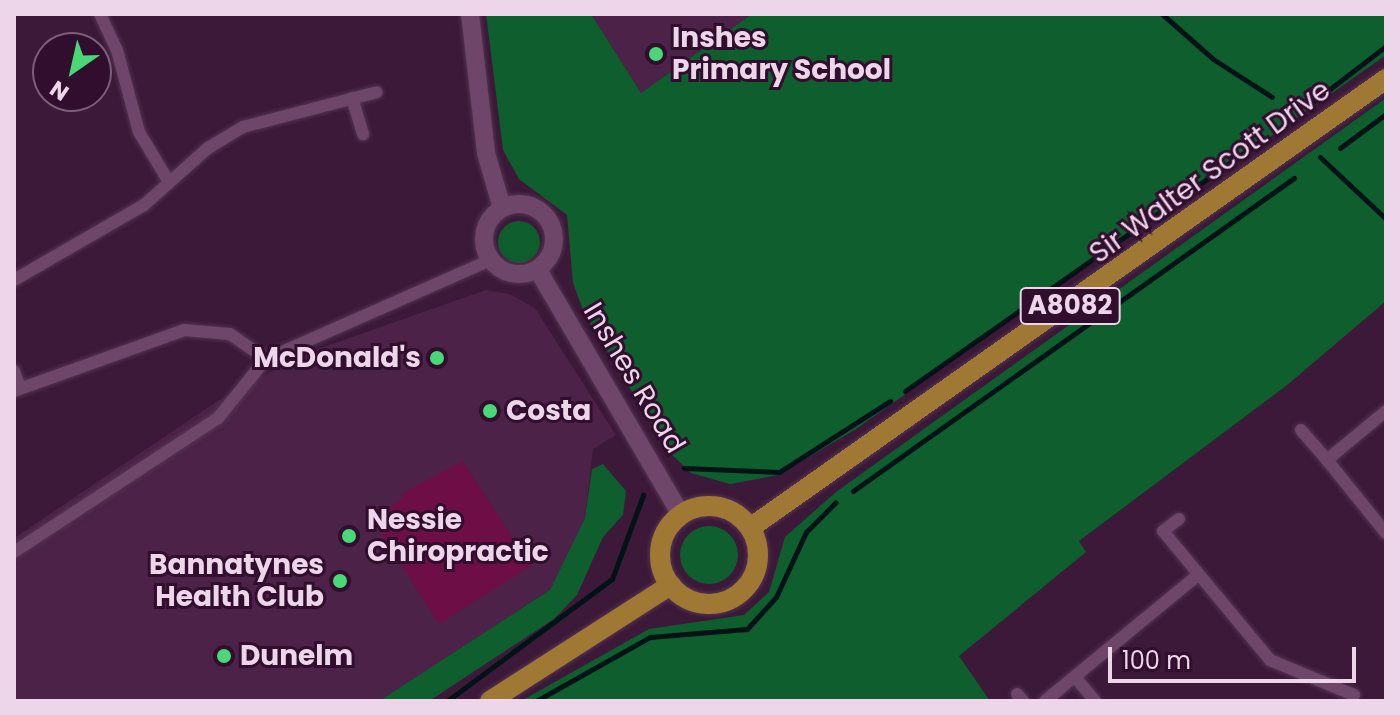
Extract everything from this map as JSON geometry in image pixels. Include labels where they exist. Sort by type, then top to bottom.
[{"type":"main road","name":"Sir Walter Scott Drive","points":[[750,528],[1386,79]]},
{"type":"main road","points":[[710,506],[726,509],[750,528],[756,571],[738,595],[695,602],[671,585],[660,556],[670,526],[681,515],[710,506]]},
{"type":"main road","points":[[490,701],[671,585]]},
{"type":"street","points":[[100,14],[117,50],[139,132],[169,182]]},
{"type":"street","points":[[470,14],[486,153],[502,208]]},
{"type":"street","points":[[14,280],[119,222],[243,127],[377,92]]},
{"type":"street","points":[[352,98],[363,134]]},
{"type":"street","points":[[502,208],[537,209],[552,227],[552,251],[538,270],[517,275],[490,260],[484,231],[502,208]]},
{"type":"street","points":[[14,552],[218,418],[266,359],[490,260]]},
{"type":"street","name":"Inshes Road","points":[[538,270],[681,515]]},
{"type":"street","points":[[14,371],[17,389],[184,330],[230,334],[266,359]]},
{"type":"street","points":[[1327,460],[1386,411]]},
{"type":"street","points":[[1301,430],[1386,533]]},
{"type":"street","points":[[1179,519],[1163,531],[1270,660],[1354,695]]},
{"type":"street","points":[[1045,701],[1198,575]]},
{"type":"street","points":[[1075,677],[1095,701]]},
{"type":"street","points":[[1327,701],[1332,687]]},
{"type":"shaded area","name":"Inshes Primary School","points":[[591,14],[752,14],[641,93]]},
{"type":"shaded area","points":[[486,290],[510,294],[535,308],[616,435],[593,449],[585,518],[550,590],[379,701],[14,701],[14,538],[216,402],[301,355]]},
{"type":"green space","points":[[486,14],[591,14],[641,93],[752,14],[1386,14],[1386,55],[856,429],[778,475],[730,484],[691,473],[669,452],[585,315],[573,283],[567,215],[519,179],[503,150]]},
{"type":"green space","points":[[1386,98],[1386,301],[1286,386],[1079,541],[1086,552],[959,656],[990,701],[521,701],[649,629],[744,615],[769,592],[785,537],[836,492]]},
{"type":"green space","points":[[519,221],[534,227],[540,242],[534,257],[519,263],[504,257],[498,242],[504,227]]},
{"type":"green space","points":[[603,464],[626,491],[623,515],[603,537],[577,595],[554,619],[429,701],[379,701],[550,590],[585,518],[592,469]]},
{"type":"green space","points":[[709,526],[729,535],[738,555],[729,575],[709,584],[689,575],[680,555],[689,535]]},
{"type":"building","points":[[463,461],[531,566],[439,624],[372,519],[403,498],[401,494]]},
{"type":"waterway","points":[[1162,14],[1213,59],[1272,97]]},
{"type":"waterway","points":[[1313,102],[1386,46]]},
{"type":"waterway","points":[[1340,148],[1386,114]]},
{"type":"waterway","points":[[905,391],[1261,141]]},
{"type":"waterway","points":[[1320,157],[1386,219]]},
{"type":"waterway","points":[[853,491],[1294,178]]},
{"type":"waterway","points":[[684,468],[779,472],[890,401]]},
{"type":"waterway","points":[[447,701],[612,579],[643,495]]},
{"type":"waterway","points":[[536,701],[650,637],[747,629],[776,597],[806,532],[836,502]]},
{"type":"place","name":"Inshes Primary School","points":[[656,54]]},
{"type":"place","name":"McDonald's","points":[[437,358]]},
{"type":"place","name":"Costa","points":[[490,411]]},
{"type":"place","name":"Nessie Chiropractic","points":[[349,536]]},
{"type":"place","name":"Bannatynes Health Club","points":[[340,581]]},
{"type":"place","name":"Dunelm","points":[[224,656]]}]
